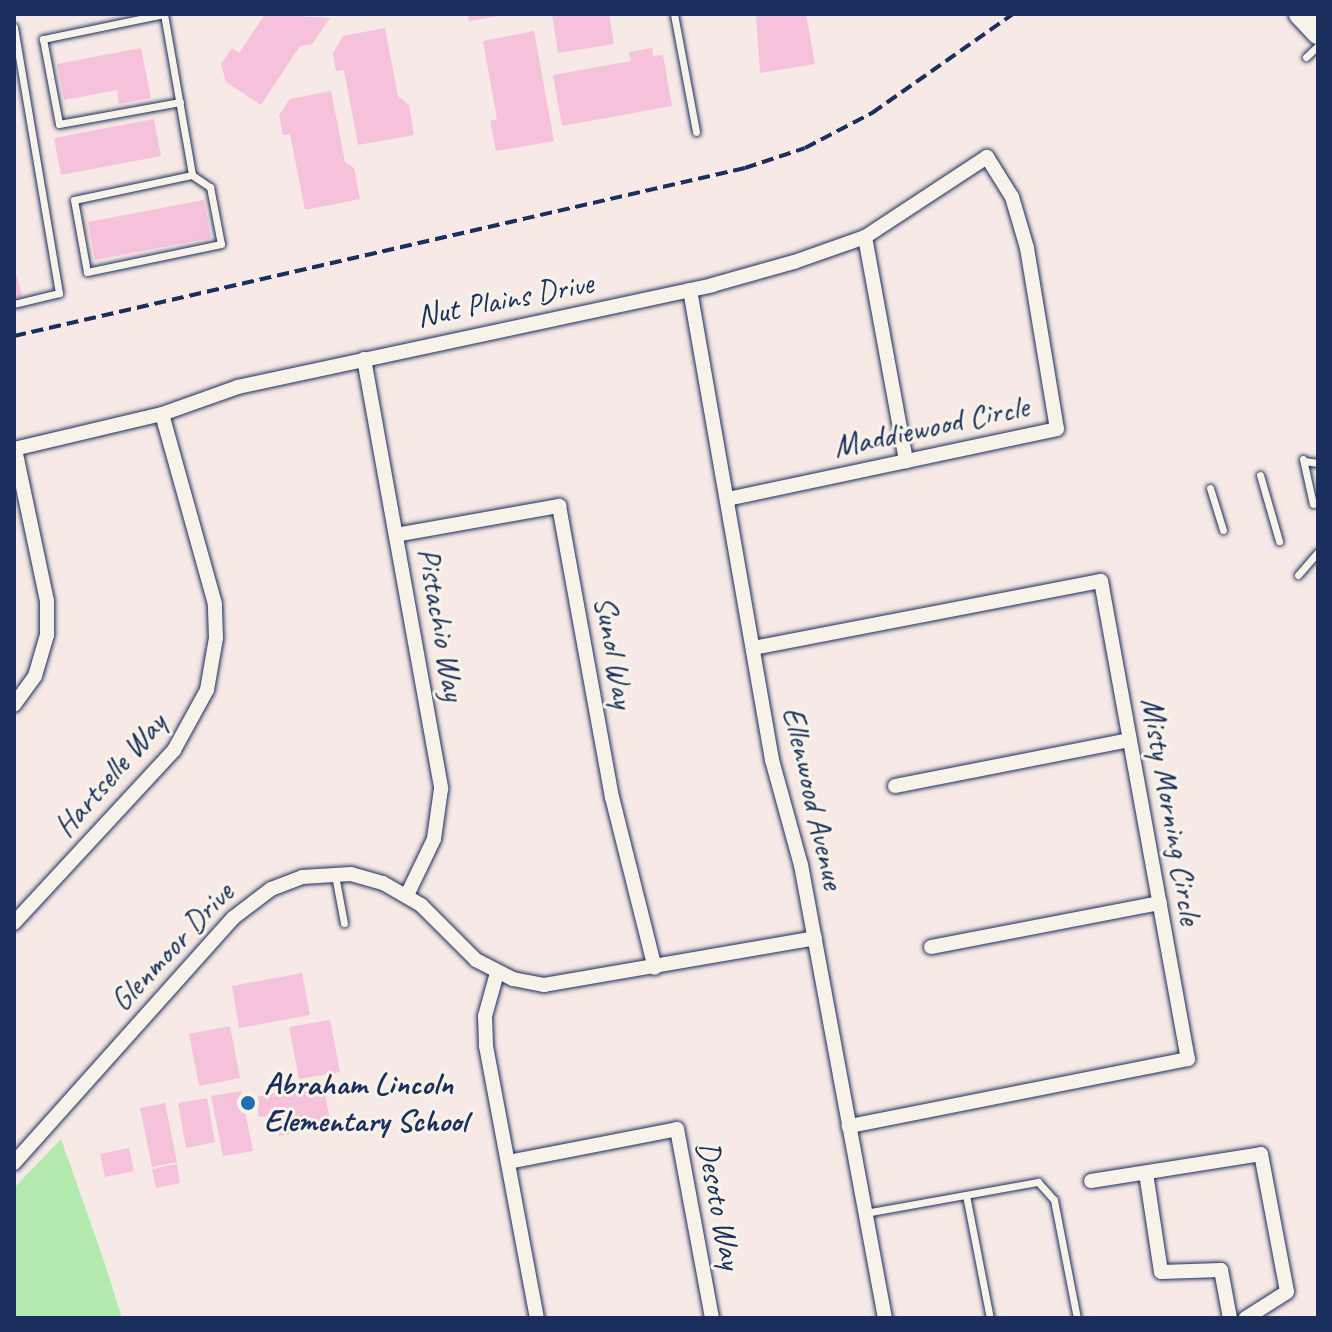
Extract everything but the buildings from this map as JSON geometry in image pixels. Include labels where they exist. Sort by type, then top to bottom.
[{"type":"street","points":[[1300,14],[1318,33]]},
{"type":"street","name":"Nut Plains Drive","points":[[14,449],[162,414],[238,387],[690,290],[865,237],[987,157]]},
{"type":"street","name":"Maddiewood Circle","points":[[727,499],[1057,429],[1027,248],[1012,197],[987,157]]},
{"type":"street","points":[[865,237],[906,461]]},
{"type":"street","name":"Ellenwood Avenue","points":[[690,290],[772,760],[815,938],[885,1318]]},
{"type":"street","name":"Pistachio Way","points":[[364,359],[441,789],[434,839],[407,895]]},
{"type":"street","name":"Hartselle Way","points":[[14,923],[174,750],[207,690],[215,647],[215,604],[162,414]]},
{"type":"street","points":[[14,449],[47,601],[47,635],[35,676],[14,705]]},
{"type":"street","name":"Sunol Way","points":[[396,535],[559,506],[612,797],[637,881],[655,968]]},
{"type":"street","name":"Misty Morning Circle","points":[[753,648],[1101,581],[1188,1059],[849,1126]]},
{"type":"street","points":[[895,786],[1130,740]]},
{"type":"street","name":"Glenmoor Drive","points":[[14,1163],[244,907],[286,882],[335,873],[367,878],[407,895],[464,950],[497,973],[528,983],[559,985],[815,938]]},
{"type":"street","points":[[931,947],[1160,903]]},
{"type":"street","points":[[497,973],[484,1031],[537,1318]]},
{"type":"street","name":"Desoto Way","points":[[508,1162],[677,1129],[712,1318]]},
{"type":"street","points":[[1091,1181],[1261,1154],[1287,1292],[1246,1318]]},
{"type":"street","points":[[1146,1173],[1161,1272],[1221,1270],[1230,1318]]},
{"type":"lane","points":[[180,102],[59,124],[43,39],[164,14],[180,102],[192,175],[210,187],[221,244],[87,272],[74,200],[192,175]]},
{"type":"lane","points":[[674,14],[696,132]]},
{"type":"lane","points":[[14,27],[59,293],[14,304]]},
{"type":"lane","points":[[1306,57],[1318,46]]},
{"type":"lane","points":[[1313,504],[1304,460],[1318,463]]},
{"type":"lane","points":[[1260,475],[1279,541]]},
{"type":"lane","points":[[1210,488],[1223,530]]},
{"type":"lane","points":[[1298,575],[1318,552]]},
{"type":"lane","points":[[335,873],[344,923]]},
{"type":"lane","points":[[865,1213],[1038,1182],[1054,1200],[1077,1318]]},
{"type":"lane","points":[[966,1195],[990,1318]]},
{"type":"green space","points":[[61,1139],[122,1318],[14,1318],[14,1188]]},
{"type":"railway","points":[[14,336],[745,168],[805,148],[872,113],[1013,14]]},
{"type":"place","name":"Abraham Lincoln Elementary School","points":[[248,1103]]}]
